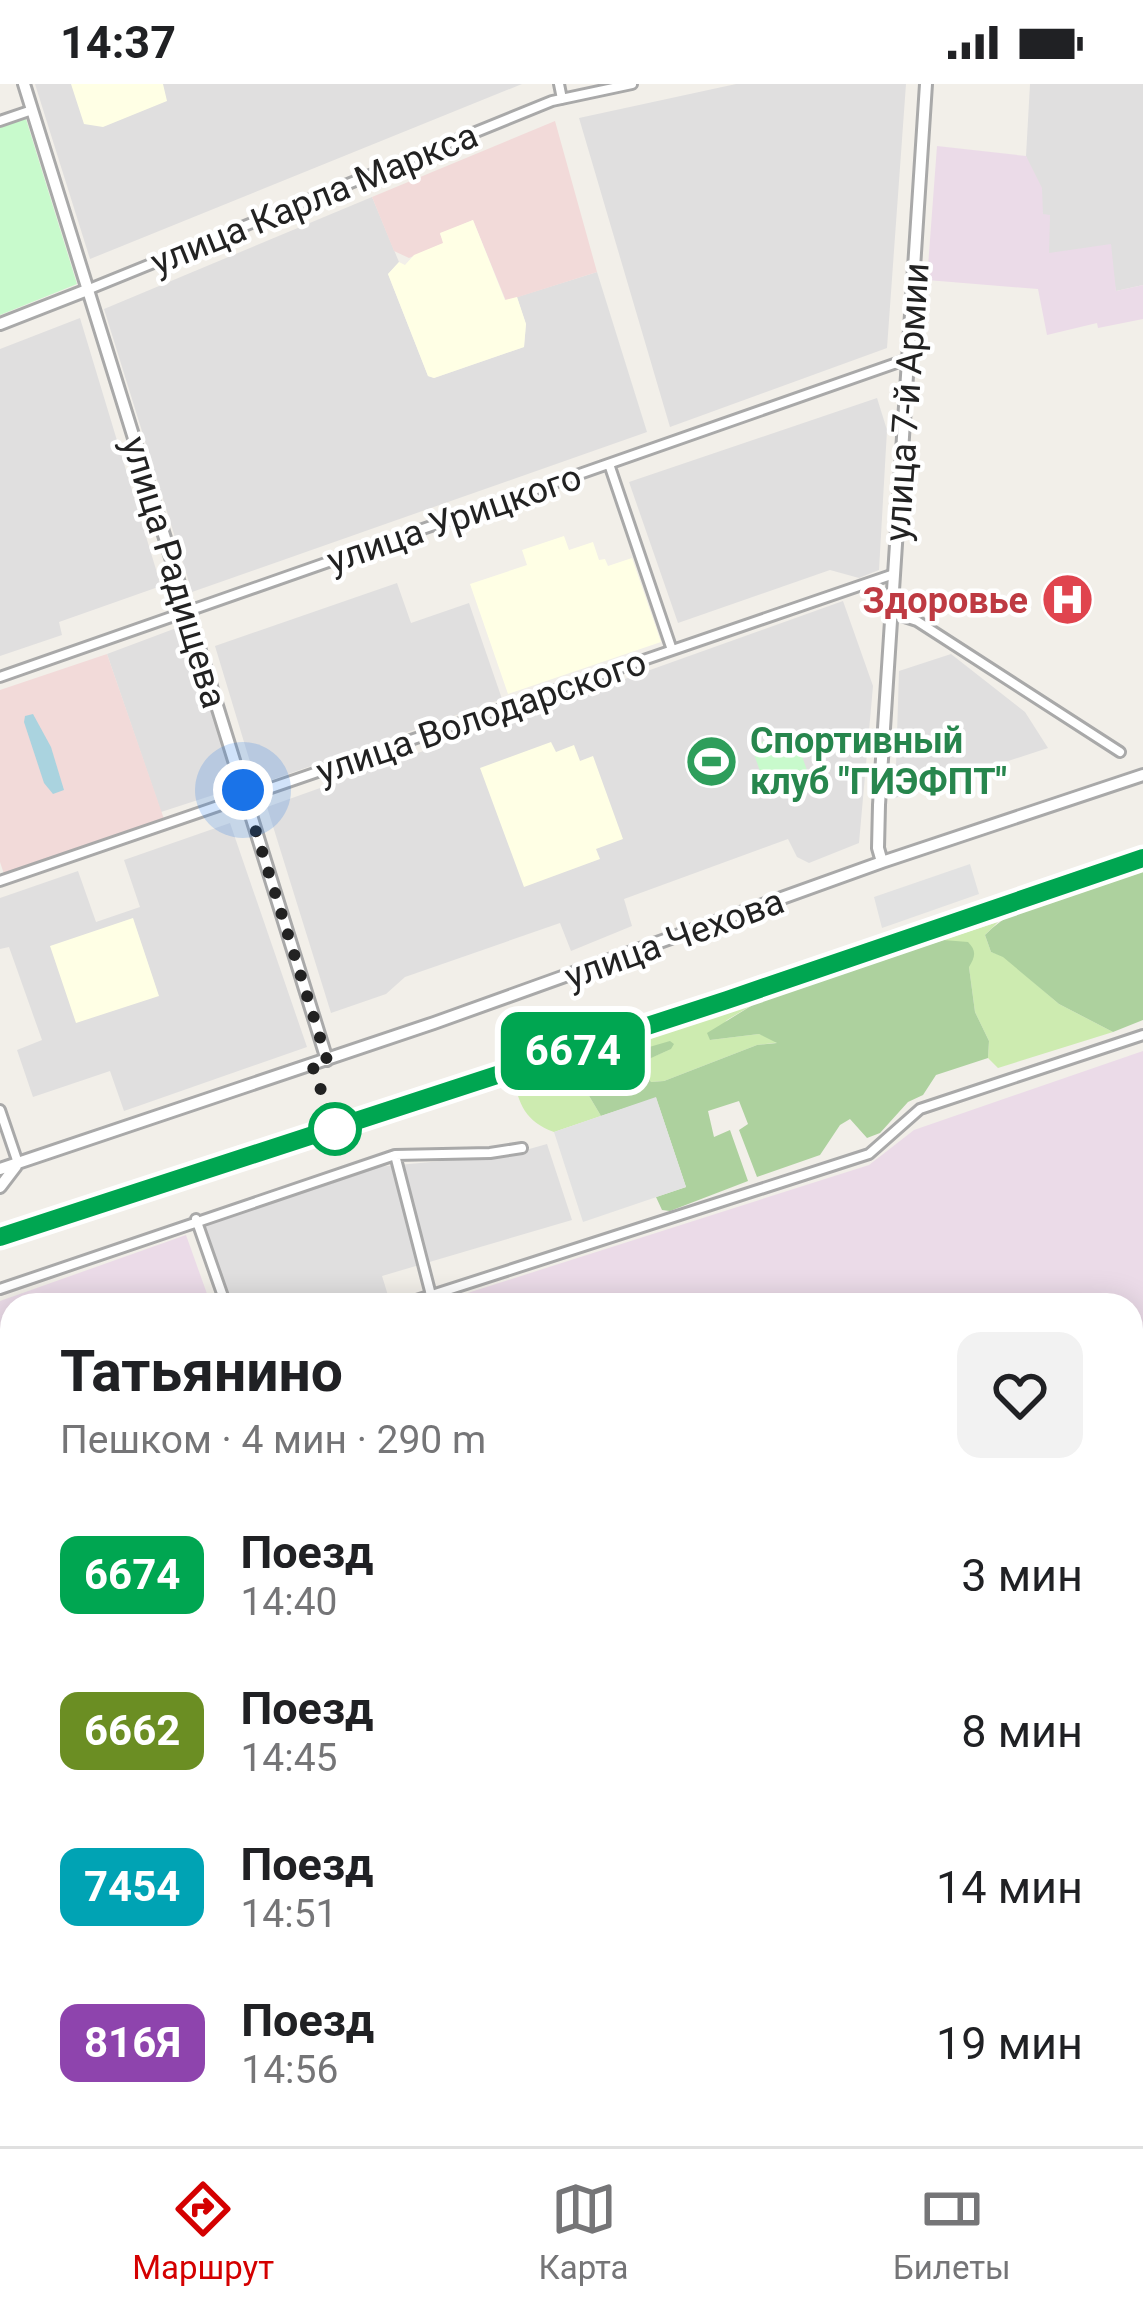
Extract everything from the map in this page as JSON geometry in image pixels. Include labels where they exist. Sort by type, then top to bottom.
[{"type":"street","name":"улица Радищева","points":[[24,84],[327,1060]]},
{"type":"street","points":[[559,84],[562,99]]},
{"type":"street","name":"улица Карла Маркса","points":[[0,324],[562,99],[632,84]]},
{"type":"street","name":"улица 7-й Армии","points":[[882,862],[879,805],[926,84]]},
{"type":"street","points":[[0,121],[32,110]]},
{"type":"street","name":"улица Урицкого","points":[[0,677],[908,359]]},
{"type":"street","points":[[609,464],[672,650]]},
{"type":"street","name":"улица Володарского","points":[[0,881],[894,574]]},
{"type":"street","points":[[892,613],[917,620],[1120,752]]},
{"type":"street","name":"улица Чехова","points":[[0,1169],[1143,775]]},
{"type":"street","points":[[436,1293],[868,1154],[920,1109],[1143,1035]]},
{"type":"street","points":[[0,1110],[17,1163],[0,1187]]},
{"type":"street","points":[[0,1289],[395,1155],[469,1155],[522,1148]]},
{"type":"street","points":[[395,1155],[430,1293]]},
{"type":"street","points":[[196,1220],[222,1293]]},
{"type":"shaded area","points":[[35,84],[522,84],[90,259]]},
{"type":"shaded area","points":[[71,84],[163,84],[167,101],[103,127],[84,124]]},
{"type":"shaded area","points":[[736,84],[906,84],[887,348],[670,427],[579,118]]},
{"type":"shaded area","points":[[1030,84],[1143,84],[1143,285],[1116,291],[1111,267],[1049,253],[1049,215],[1043,215],[1026,156]]},
{"type":"shaded area","points":[[555,121],[597,272],[506,301],[473,220],[440,234],[444,243],[409,258],[394,251],[372,197]]},
{"type":"shaded area","points":[[937,146],[1026,156],[1042,188],[1043,214],[1050,215],[1049,253],[1111,244],[1116,291],[1143,285],[1143,319],[1098,328],[1097,323],[1047,335],[1038,289],[927,280]]},
{"type":"shaded area","points":[[372,197],[399,262],[388,274],[428,376],[434,378],[524,347],[526,324],[517,297],[597,272],[647,432],[192,592],[104,309]]},
{"type":"shaded area","points":[[473,220],[505,300],[517,297],[526,324],[524,347],[434,378],[428,376],[388,274],[399,262],[405,265],[414,255],[443,243],[440,233]]},
{"type":"shaded area","points":[[80,318],[161,586],[59,622],[62,635],[0,656],[0,349]]},
{"type":"shaded area","points":[[877,398],[887,430],[879,570],[859,578],[830,570],[678,623],[629,482]]},
{"type":"shaded area","points":[[564,536],[569,550],[593,542],[599,560],[605,559],[608,566],[632,558],[661,642],[508,694],[470,584],[527,565],[522,550]]},
{"type":"shaded area","points":[[397,583],[411,623],[469,603],[502,699],[257,785],[215,646]]},
{"type":"shaded area","points":[[843,601],[873,686],[859,843],[809,863],[797,857],[788,839],[624,899],[632,926],[571,951],[560,923],[405,977],[386,994],[331,1013],[267,807]]},
{"type":"shaded area","points":[[187,624],[238,787],[161,812],[107,654]]},
{"type":"shaded area","points":[[107,654],[164,819],[4,874],[0,862],[0,690]]},
{"type":"shaded area","points":[[951,654],[1025,712],[1048,748],[895,798],[899,671]]},
{"type":"shaded area","points":[[551,742],[556,752],[574,745],[580,761],[593,756],[623,839],[596,849],[600,859],[524,887],[480,768]]},
{"type":"shaded area","points":[[230,823],[307,1047],[124,1111],[110,1071],[33,1097],[17,1050],[42,1040],[9,947],[0,949],[0,898],[78,871],[96,922],[140,907],[124,860]]},
{"type":"shaded area","points":[[970,864],[979,894],[882,928],[874,897]]},
{"type":"shaded area","points":[[133,918],[159,996],[76,1023],[50,946]]},
{"type":"shaded area","points":[[1143,1051],[1143,1293],[468,1293],[869,1165],[914,1130]]},
{"type":"shaded area","points":[[656,1097],[686,1187],[583,1222],[554,1132]]},
{"type":"shaded area","points":[[547,1144],[572,1220],[382,1276],[387,1293],[228,1293],[202,1223],[376,1167],[508,1155]]},
{"type":"shaded area","points":[[186,1235],[207,1293],[23,1293]]},
{"type":"green space","points":[[26,119],[77,284],[0,315],[0,126]]},
{"type":"green space","points":[[793,731],[808,773],[787,781],[789,789],[769,796],[751,746]]},
{"type":"green space","points":[[1143,867],[1143,1020],[1113,1032],[1059,1004],[991,952],[985,935],[1019,910]]},
{"type":"green space","points":[[998,922],[985,935],[991,952],[1003,956],[1059,1004],[1113,1032],[998,1068],[988,1058],[989,1041],[975,1012],[969,967],[943,940]]},
{"type":"green space","points":[[943,940],[968,942],[973,948],[969,967],[975,1012],[989,1041],[988,1058],[936,1075],[923,1095],[908,1102],[880,1133],[867,1138],[850,1119],[840,1125],[820,1155],[757,1177],[739,1130],[748,1124],[739,1101],[708,1111],[714,1137],[730,1130],[748,1181],[662,1210],[656,1197],[686,1187],[656,1098],[601,1116],[582,1084],[594,1063],[670,1041],[671,1049],[629,1068],[651,1082],[664,1081],[757,1045],[777,1043],[759,1034],[710,1040],[707,1033],[764,998]]},
{"type":"green space","points":[[764,998],[727,1020],[710,1040],[759,1034],[781,1042],[757,1045],[664,1081],[651,1082],[627,1068],[671,1049],[582,1084],[601,1116],[554,1132],[536,1123],[521,1104],[513,1076]]},
{"type":"water","points":[[33,714],[51,747],[64,790],[53,794],[44,783],[24,722],[25,716]]},
{"type":"railway","points":[[0,1231],[465,1081],[1143,851]]},
{"type":"train","name":"6674","points":[[0,1237],[423,1101],[1143,858]]},
{"type":"place","name":"Здоровье","points":[[1067,600]]},
{"type":"place","name":"Спортивный клуб \"ГИЭФПТ\"","points":[[711,761]]},
{"type":"route","points":[[243,790],[327,1060],[312,1065],[335,1129]]}]
